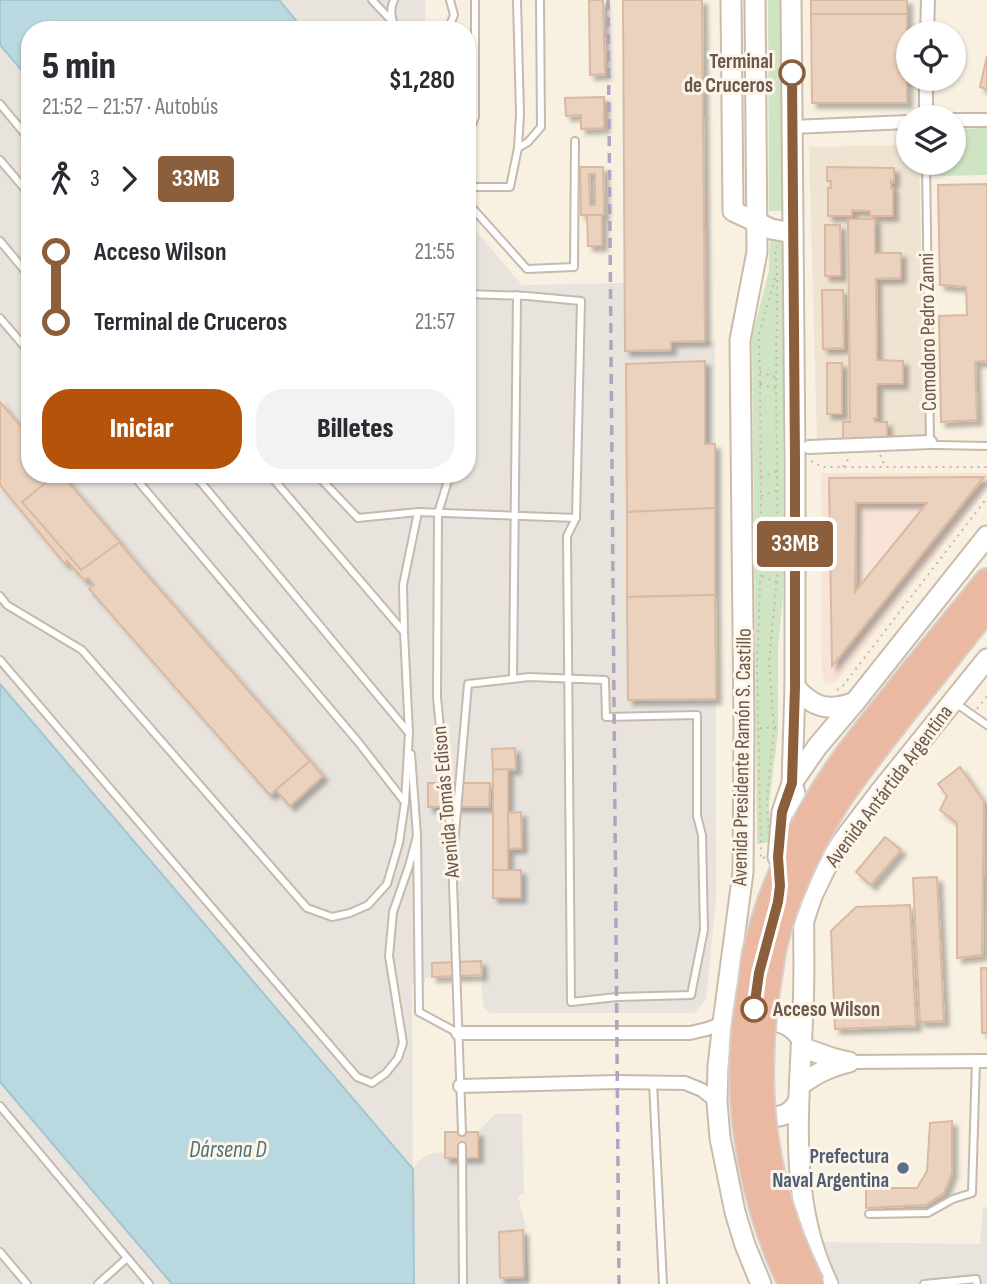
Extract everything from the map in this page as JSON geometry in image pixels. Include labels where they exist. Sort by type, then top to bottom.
[{"type":"highway","points":[[792,1284],[759,1199],[748,1146],[743,1045],[755,950],[781,872],[818,800],[848,755],[923,675],[978,606],[987,579]]},
{"type":"highway","points":[[811,1284],[778,1199],[763,1123],[760,1080],[762,1030],[775,943],[798,877],[833,807],[895,723],[923,675]]},
{"type":"main road","points":[[731,0],[733,211],[758,223],[772,216],[793,223]]},
{"type":"main road","name":"Avenida Presidente Ramón S. Castillo","points":[[755,0],[758,223],[755,267],[740,340],[743,872],[718,1066],[717,1102],[720,1138],[735,1212],[761,1284]]},
{"type":"main road","name":"Avenida Presidente Ramón S. Castillo","points":[[791,0],[795,461],[795,687],[792,783],[801,816]]},
{"type":"main road","points":[[792,783],[817,747],[987,536]]},
{"type":"main road","name":"Avenida Antártida Argentina","points":[[801,1043],[803,913],[826,867],[869,796],[987,659]]},
{"type":"main road","points":[[795,687],[813,703],[828,708],[855,702]]},
{"type":"main road","points":[[817,747],[824,778]]},
{"type":"main road","name":"Avenida Presidente Ramón S. Castillo","points":[[778,857],[782,812],[792,783]]},
{"type":"main road","points":[[772,1021],[787,1024],[794,1029],[801,1043],[801,1184],[805,1220],[828,1284]]},
{"type":"main road","points":[[801,1043],[832,1058],[849,1062]]},
{"type":"main road","points":[[772,1117],[793,1111],[799,1093],[817,1073],[849,1062]]},
{"type":"street","points":[[927,21],[928,0]]},
{"type":"street","points":[[966,120],[987,120]]},
{"type":"street","points":[[792,127],[896,123]]},
{"type":"street","points":[[809,447],[930,442]]},
{"type":"street","points":[[458,1033],[690,1033],[723,1023]]},
{"type":"street","points":[[849,1062],[982,1061]]},
{"type":"street","points":[[460,1086],[685,1083],[702,1090],[717,1102]]},
{"type":"lane","points":[[372,0],[391,20]]},
{"type":"lane","points":[[391,20],[394,0]]},
{"type":"lane","points":[[450,0],[453,21]]},
{"type":"lane","points":[[475,0],[475,21]]},
{"type":"lane","points":[[476,187],[510,187],[518,148],[520,114],[517,0]]},
{"type":"lane","points":[[518,148],[528,142],[541,127],[540,0]]},
{"type":"lane","points":[[0,104],[21,128]]},
{"type":"lane","points":[[476,212],[527,269],[574,267],[575,141]]},
{"type":"lane","points":[[0,160],[21,184]]},
{"type":"lane","name":"Comodoro Pedro Zanni","points":[[926,175],[930,442],[936,446],[987,446]]},
{"type":"lane","points":[[0,241],[21,266]]},
{"type":"lane","points":[[453,857],[468,684],[529,677],[569,679],[605,680],[606,717],[697,715],[697,816],[702,835],[704,930],[691,995],[617,997],[571,1002],[569,679],[567,536],[576,518],[581,301],[476,294]]},
{"type":"lane","points":[[513,678],[517,295]]},
{"type":"lane","points":[[0,318],[21,342]]},
{"type":"lane","points":[[140,483],[359,743],[405,802]]},
{"type":"lane","points":[[0,596],[7,605],[82,650],[307,908],[332,917],[368,905],[387,884],[400,844],[409,733],[201,483]]},
{"type":"lane","points":[[277,483],[404,632]]},
{"type":"lane","points":[[325,483],[358,518],[418,512],[576,518]]},
{"type":"lane","name":"Avenida Tomás Edison","points":[[447,483],[438,513],[437,696],[453,857],[462,1132]]},
{"type":"lane","points":[[418,512],[403,584],[409,733],[417,836],[419,1012],[458,1033]]},
{"type":"lane","points":[[0,660],[357,1077],[372,1083],[386,1073],[398,1058],[403,1043],[389,956],[393,912],[410,866],[417,836]]},
{"type":"lane","points":[[953,701],[987,725]]},
{"type":"lane","points":[[869,1214],[928,1213],[953,1199],[972,1193],[982,1061]]},
{"type":"lane","points":[[653,1082],[663,1284]]},
{"type":"lane","points":[[0,1106],[149,1284]]},
{"type":"lane","points":[[462,1146],[463,1284]]},
{"type":"lane","points":[[0,1252],[27,1284]]},
{"type":"lane","points":[[98,1284],[127,1258]]},
{"type":"lane","points":[[925,1284],[976,1279],[976,1284]]},
{"type":"path","points":[[760,384],[776,388],[778,471],[778,568],[769,662],[774,728],[767,799],[770,855],[761,859],[757,667],[761,576],[759,335],[776,272]]},
{"type":"path","points":[[760,372],[776,377]]},
{"type":"path","points":[[795,461],[809,460],[823,467],[987,467]]},
{"type":"path","points":[[760,478],[778,471]]},
{"type":"path","points":[[760,496],[778,490]]},
{"type":"path","points":[[832,693],[842,687],[987,498]]},
{"type":"path","points":[[761,561],[778,568]]},
{"type":"path","points":[[761,576],[777,582]]},
{"type":"path","points":[[972,715],[987,696]]},
{"type":"shaded area","points":[[279,0],[425,0],[425,21],[296,21]]},
{"type":"shaded area","points":[[0,45],[21,70],[21,483],[476,483],[476,231],[522,285],[624,283],[625,351],[671,350],[671,342],[715,341],[716,900],[706,1000],[694,1013],[490,1013],[483,1006],[481,975],[426,978],[425,983],[412,984],[413,1167],[423,1157],[445,1152],[445,1145],[462,1146],[495,1114],[522,1114],[524,1194],[518,1196],[526,1228],[529,1284],[414,1284],[413,1169],[0,684]]},
{"type":"shaded area","points":[[896,145],[896,175],[919,175],[926,438],[817,441],[809,147]]},
{"type":"shaded area","points":[[821,473],[987,473],[987,490],[838,680],[829,684],[825,683],[822,675]]},
{"type":"shaded area","points":[[0,1082],[172,1284],[0,1284]]},
{"type":"shaded area","points":[[983,1207],[987,1207],[987,1284],[841,1284],[827,1258],[823,1242],[980,1244]]},
{"type":"green space","points":[[768,0],[781,0],[783,211],[769,211]]},
{"type":"green space","points":[[987,128],[987,175],[931,176],[966,175],[966,129]]},
{"type":"green space","points":[[770,237],[783,239],[783,597],[778,648],[778,732],[769,805],[771,842],[757,844],[752,336],[769,271]]},
{"type":"water","points":[[0,0],[279,0],[296,21],[21,21],[21,70],[0,45]]},
{"type":"water","name":"Dársena D","points":[[0,684],[413,1169],[414,1284],[172,1284],[0,1082]]},
{"type":"building","points":[[589,0],[603,0],[605,74],[590,75]]},
{"type":"building","points":[[623,0],[702,0],[705,341],[671,342],[671,350],[625,351]]},
{"type":"building","points":[[811,0],[907,0],[907,14],[811,14]]},
{"type":"building","points":[[811,14],[907,14],[907,21],[896,21],[896,91],[907,91],[907,103],[812,103]]},
{"type":"building","points":[[987,56],[987,89],[980,87]]},
{"type":"building","points":[[604,97],[604,128],[581,129],[581,115],[566,116],[565,98]]},
{"type":"building","points":[[580,167],[603,167],[604,215],[581,215]],"holes":[[[589,174],[595,174],[595,205],[590,205]]]},
{"type":"building","points":[[827,167],[894,168],[894,182],[891,181],[893,216],[870,216],[870,211],[852,210],[852,216],[828,216],[828,188],[831,188],[831,181],[827,181]]},
{"type":"building","points":[[987,184],[987,361],[975,362],[977,420],[941,422],[939,316],[967,315],[966,287],[940,285],[938,185]]},
{"type":"building","points":[[587,215],[602,215],[602,246],[588,246]]},
{"type":"building","points":[[848,219],[875,219],[875,253],[901,253],[901,278],[876,279],[877,360],[903,361],[903,384],[877,384],[877,418],[874,418],[875,422],[887,422],[887,439],[843,439],[843,422],[850,422]]},
{"type":"building","points":[[825,225],[840,225],[841,276],[825,276]]},
{"type":"building","points":[[822,290],[843,290],[844,348],[823,349]]},
{"type":"building","points":[[705,361],[705,444],[715,444],[715,508],[627,512],[626,364]]},
{"type":"building","points":[[827,363],[842,363],[842,414],[827,414]]},
{"type":"building","points":[[0,402],[21,426],[21,483],[69,483],[310,761],[270,795],[89,589],[94,585],[88,578],[84,580],[67,561],[65,564],[0,485]]},
{"type":"building","points":[[984,477],[832,666],[829,478]],"holes":[[[856,503],[927,503],[855,592]]]},
{"type":"building","points":[[46,483],[69,483],[120,542],[81,570],[22,502]]},
{"type":"building","points":[[715,508],[715,595],[627,597],[627,512]]},
{"type":"building","points":[[715,595],[716,699],[628,700],[627,597]]},
{"type":"building","points":[[515,748],[516,769],[493,770],[492,749]]},
{"type":"building","points":[[310,761],[323,776],[290,806],[276,790]]},
{"type":"building","points":[[960,767],[984,802],[982,955],[957,958],[957,823],[940,810],[947,796],[938,784]]},
{"type":"building","points":[[508,769],[508,870],[493,870],[493,770]]},
{"type":"building","points":[[428,783],[490,783],[489,807],[428,807]]},
{"type":"building","points":[[521,812],[522,848],[509,849],[508,813]]},
{"type":"building","points":[[885,837],[901,850],[871,885],[856,872]]},
{"type":"building","points":[[493,870],[521,870],[521,898],[493,898]]},
{"type":"building","points":[[937,877],[944,1021],[920,1022],[913,878]]},
{"type":"building","points":[[910,905],[916,1026],[835,1029],[831,931],[856,907]]},
{"type":"building","points":[[481,961],[482,975],[432,977],[432,963]]},
{"type":"building","points":[[981,968],[987,968],[987,1033],[982,1033]]},
{"type":"building","points":[[952,1121],[952,1173],[944,1193],[926,1205],[866,1208],[866,1188],[917,1188],[927,1171],[930,1123]]},
{"type":"building","points":[[445,1132],[478,1132],[478,1158],[445,1158]]},
{"type":"building","points":[[523,1230],[524,1277],[500,1278],[499,1232]]},
{"type":"railway","points":[[608,0],[619,1284]]},
{"type":"bus line","name":"33MB","points":[[754,1009],[759,973],[778,902],[782,812],[792,783],[795,687],[792,73]]},
{"type":"place","name":"Terminal de Cruceros","points":[[792,73]]},
{"type":"place","name":"Acceso Wilson","points":[[754,1009]]},
{"type":"place","name":"Prefectura Naval Argentina","points":[[903,1168]]}]
